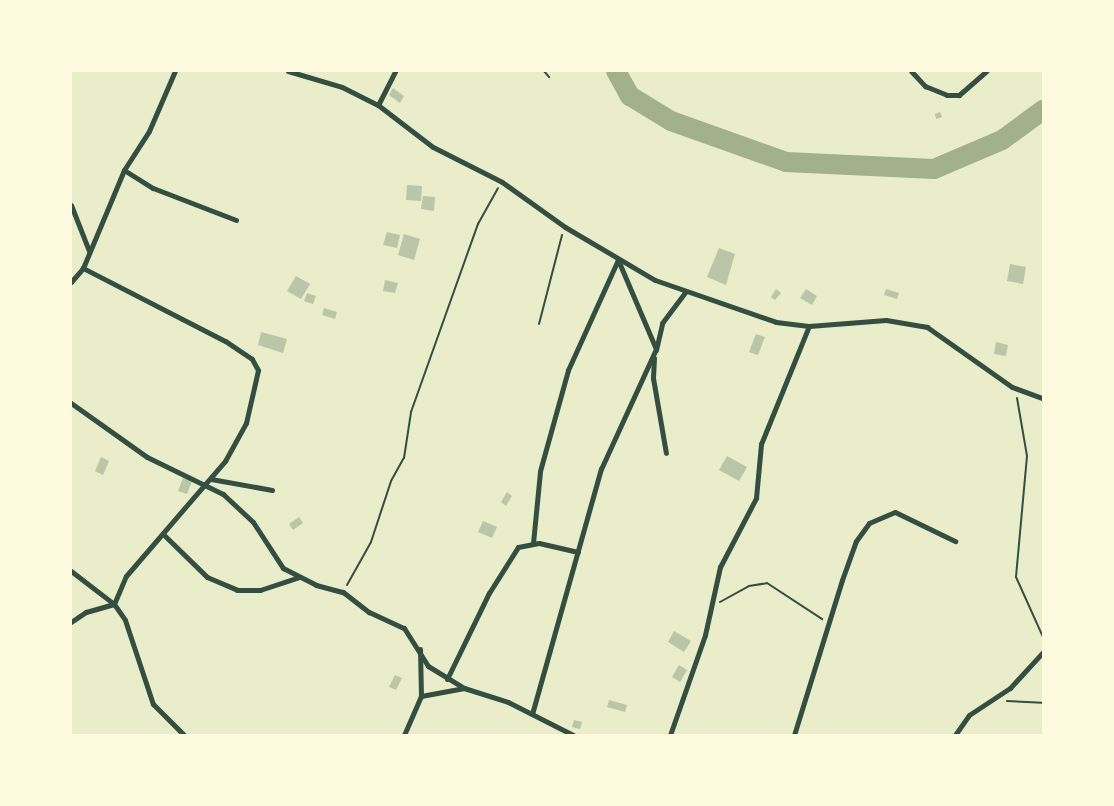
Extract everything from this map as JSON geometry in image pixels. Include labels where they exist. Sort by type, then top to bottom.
[{"type":"street","points":[[71,282],[83,268],[124,170],[149,131],[175,71]]},
{"type":"street","points":[[288,71],[342,87],[378,105],[432,147],[502,182],[565,227],[618,260],[686,291],[776,322],[809,326],[886,320],[927,328],[1012,387],[1043,398]]},
{"type":"street","points":[[378,105],[394,71]]},
{"type":"street","points":[[910,71],[925,86],[947,95],[958,95],[987,71]]},
{"type":"street","points":[[124,170],[153,188],[236,220]]},
{"type":"street","points":[[71,205],[89,251]]},
{"type":"street","points":[[532,714],[601,469],[656,349],[618,260]]},
{"type":"street","points":[[533,543],[540,471],[568,370],[618,260]]},
{"type":"street","points":[[71,622],[114,604],[126,576],[164,535],[211,479],[246,423],[256,362],[225,341],[83,268]]},
{"type":"street","points":[[666,453],[653,378],[656,349],[662,323],[686,291]]},
{"type":"street","points":[[670,735],[712,608],[720,567],[756,498],[761,444],[809,326]]},
{"type":"street","points":[[71,402],[147,457],[223,494],[253,522],[283,568],[299,577],[343,592],[369,612],[404,628],[420,648],[428,666],[447,679],[464,688],[486,693],[572,735]]},
{"type":"street","points":[[211,479],[272,490]]},
{"type":"street","points":[[794,735],[827,625],[856,542],[880,515],[895,512],[955,541]]},
{"type":"street","points":[[164,535],[207,577],[237,590],[260,590],[299,577]]},
{"type":"street","points":[[447,679],[489,593],[518,547],[533,543],[578,552]]},
{"type":"street","points":[[71,571],[114,604],[124,620],[153,704],[184,735]]},
{"type":"street","points":[[404,735],[421,696],[420,648]]},
{"type":"street","points":[[955,735],[969,715],[992,701],[1021,679],[1043,652]]},
{"type":"street","points":[[421,696],[464,688]]},
{"type":"path","points":[[544,71],[549,77]]},
{"type":"path","points":[[343,592],[371,542],[391,481],[404,458],[411,412],[431,366],[456,285],[478,224],[502,182]]},
{"type":"path","points":[[539,324],[565,227]]},
{"type":"path","points":[[1012,387],[1022,407],[1027,456],[1016,577],[1026,609],[1043,637]]},
{"type":"path","points":[[712,608],[749,586],[767,583],[827,625]]},
{"type":"path","points":[[992,701],[1042,703]]},
{"type":"building","points":[[393,88],[404,96],[400,103],[389,95]]},
{"type":"building","points":[[940,112],[942,117],[936,119],[935,114]]},
{"type":"building","points":[[407,185],[422,186],[421,201],[406,200]]},
{"type":"building","points":[[423,196],[435,197],[434,211],[421,209]]},
{"type":"building","points":[[387,232],[400,235],[397,248],[383,245]]},
{"type":"building","points":[[404,234],[420,239],[414,260],[398,255]]},
{"type":"building","points":[[719,248],[735,254],[726,285],[707,277]]},
{"type":"building","points":[[1010,264],[1026,267],[1023,284],[1007,281]]},
{"type":"building","points":[[296,276],[310,284],[301,299],[287,291]]},
{"type":"building","points":[[385,280],[398,283],[395,293],[383,291]]},
{"type":"building","points":[[776,289],[781,293],[775,300],[771,297]]},
{"type":"building","points":[[806,289],[817,296],[812,305],[800,298]]},
{"type":"building","points":[[886,289],[899,293],[897,299],[884,295]]},
{"type":"building","points":[[307,293],[316,296],[313,304],[304,301]]},
{"type":"building","points":[[324,308],[337,312],[335,319],[322,315]]},
{"type":"building","points":[[261,332],[287,339],[283,353],[258,345]]},
{"type":"building","points":[[756,334],[765,337],[758,355],[749,352]]},
{"type":"building","points":[[996,342],[1008,345],[1006,356],[994,354]]},
{"type":"building","points":[[727,456],[747,467],[739,481],[719,470]]},
{"type":"building","points":[[101,457],[109,461],[103,475],[95,471]]},
{"type":"building","points":[[183,478],[192,481],[187,494],[178,491]]},
{"type":"building","points":[[507,492],[512,496],[506,506],[501,502]]},
{"type":"building","points":[[299,517],[303,523],[293,530],[289,524]]},
{"type":"building","points":[[483,521],[497,527],[492,538],[478,532]]},
{"type":"building","points":[[674,631],[691,641],[684,652],[668,642]]},
{"type":"building","points":[[679,665],[687,670],[680,682],[672,677]]},
{"type":"building","points":[[395,675],[402,678],[396,690],[389,687]]},
{"type":"building","points":[[609,700],[627,705],[625,712],[607,707]]},
{"type":"building","points":[[574,720],[582,722],[580,729],[572,727]]},
{"type":"waterway","points":[[616,71],[630,96],[671,121],[786,162],[934,169],[1002,140],[1043,110]]}]
